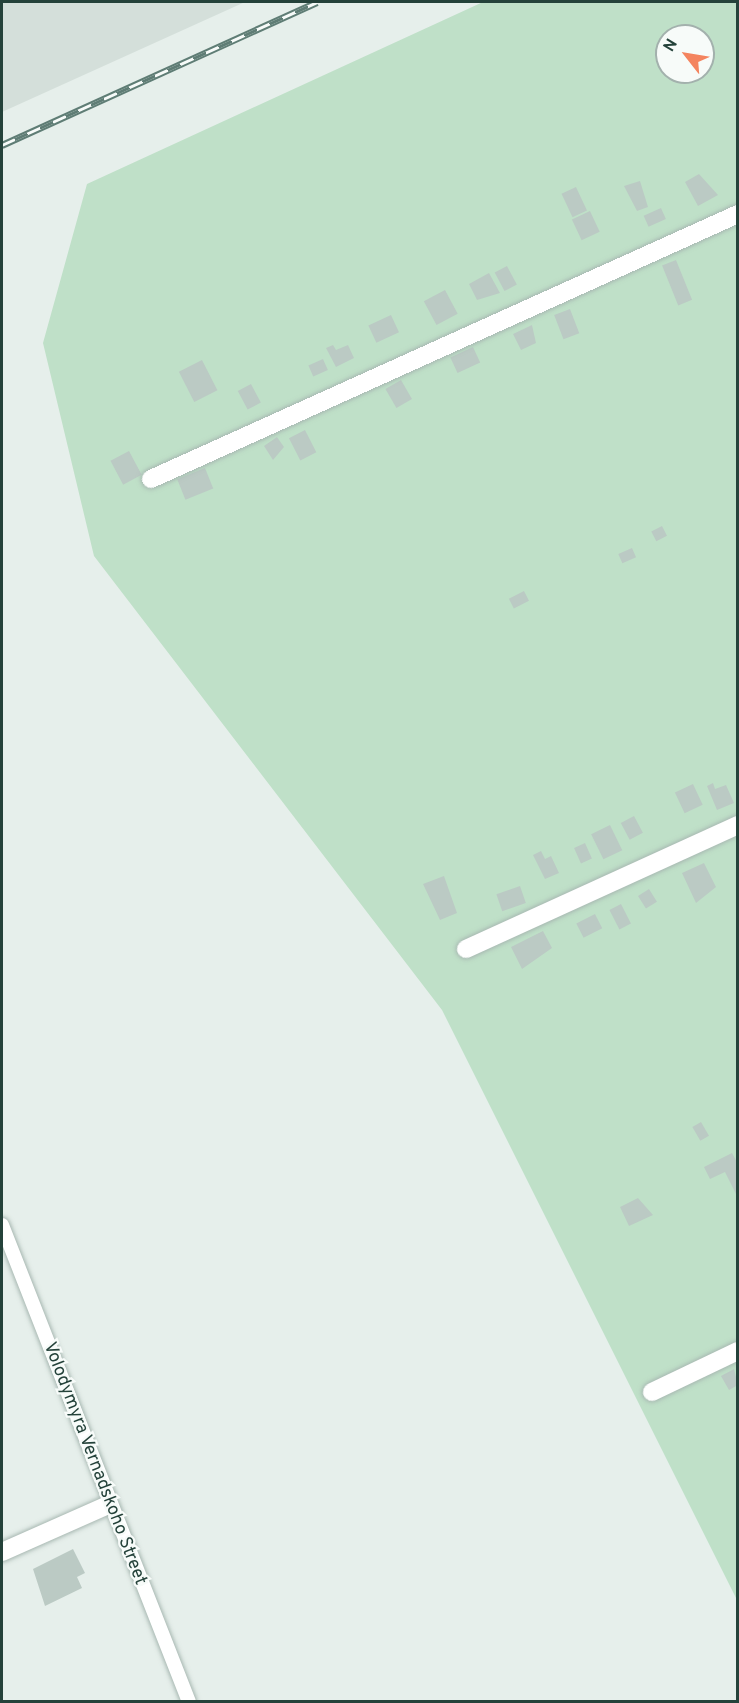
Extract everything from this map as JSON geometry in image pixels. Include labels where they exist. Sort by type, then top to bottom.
[{"type":"street","points":[[151,479],[738,214]]},
{"type":"street","points":[[466,948],[738,825]]},
{"type":"street","points":[[652,1392],[738,1351]]},
{"type":"street","points":[[2,1551],[108,1505]]},
{"type":"lane","name":"Volodymyra Vernadskoho Street","points":[[2,1225],[108,1505],[189,1701]]},
{"type":"shaded area","points":[[2,2],[245,2],[2,112]]},
{"type":"green space","points":[[483,2],[737,2],[737,1600],[442,1010],[94,556],[43,343],[87,184]]},
{"type":"building","points":[[699,174],[718,195],[698,206],[685,182]]},
{"type":"building","points":[[640,181],[648,207],[637,211],[624,186]]},
{"type":"building","points":[[576,187],[587,211],[572,217],[561,194]]},
{"type":"building","points":[[661,208],[666,219],[649,227],[644,216]]},
{"type":"building","points":[[590,211],[600,232],[582,240],[572,219]]},
{"type":"building","points":[[676,260],[692,300],[678,305],[662,266]]},
{"type":"building","points":[[507,266],[517,285],[504,291],[495,273]]},
{"type":"building","points":[[489,273],[500,293],[477,300],[469,284]]},
{"type":"building","points":[[445,290],[458,314],[436,325],[424,301]]},
{"type":"building","points":[[570,309],[579,333],[563,339],[554,315]]},
{"type":"building","points":[[391,315],[399,332],[376,343],[368,326]]},
{"type":"building","points":[[532,325],[536,343],[521,350],[513,334]]},
{"type":"building","points":[[333,345],[336,350],[348,345],[354,358],[336,367],[326,348]]},
{"type":"building","points":[[473,347],[480,362],[458,373],[450,358]]},
{"type":"building","points":[[323,359],[328,370],[313,376],[308,366]]},
{"type":"building","points":[[202,360],[217,390],[194,402],[179,372]]},
{"type":"building","points":[[401,380],[412,399],[396,408],[385,389]]},
{"type":"building","points":[[251,384],[261,403],[248,410],[238,391]]},
{"type":"building","points":[[305,430],[316,452],[300,460],[289,438]]},
{"type":"building","points":[[277,437],[284,447],[273,460],[264,446]]},
{"type":"building","points":[[129,451],[142,475],[123,485],[110,461]]},
{"type":"building","points":[[205,468],[213,488],[185,500],[177,479]]},
{"type":"building","points":[[662,526],[667,536],[656,541],[651,531]]},
{"type":"building","points":[[632,548],[636,557],[622,563],[618,554]]},
{"type":"building","points":[[524,591],[529,601],[514,609],[509,599]]},
{"type":"building","points":[[713,783],[715,789],[726,785],[734,803],[717,810],[707,786]]},
{"type":"building","points":[[693,784],[703,805],[685,813],[675,792]]},
{"type":"building","points":[[634,816],[643,833],[630,840],[621,823]]},
{"type":"building","points":[[610,825],[622,850],[603,859],[591,834]]},
{"type":"building","points":[[585,843],[592,859],[581,863],[574,848]]},
{"type":"building","points":[[541,851],[545,859],[551,856],[559,873],[545,879],[533,855]]},
{"type":"building","points":[[704,863],[716,887],[696,903],[682,873]]},
{"type":"building","points":[[444,876],[457,913],[440,920],[423,884]]},
{"type":"building","points":[[520,886],[526,903],[502,911],[496,894]]},
{"type":"building","points":[[649,889],[657,902],[646,909],[638,896]]},
{"type":"building","points":[[621,904],[631,924],[619,930],[609,910]]},
{"type":"building","points":[[595,914],[602,928],[584,938],[576,924]]},
{"type":"building","points":[[543,931],[552,948],[522,969],[511,947]]},
{"type":"building","points":[[701,1122],[709,1136],[700,1141],[692,1127]]},
{"type":"building","points":[[732,1153],[738,1164],[738,1198],[725,1172],[710,1179],[704,1167]]},
{"type":"building","points":[[638,1198],[653,1215],[629,1226],[620,1207]]},
{"type":"building","points":[[734,1369],[738,1385],[729,1390],[721,1376]]},
{"type":"building","points":[[73,1549],[85,1573],[77,1577],[82,1588],[45,1606],[33,1569]]},
{"type":"railway","points":[[2,145],[317,2]]}]
